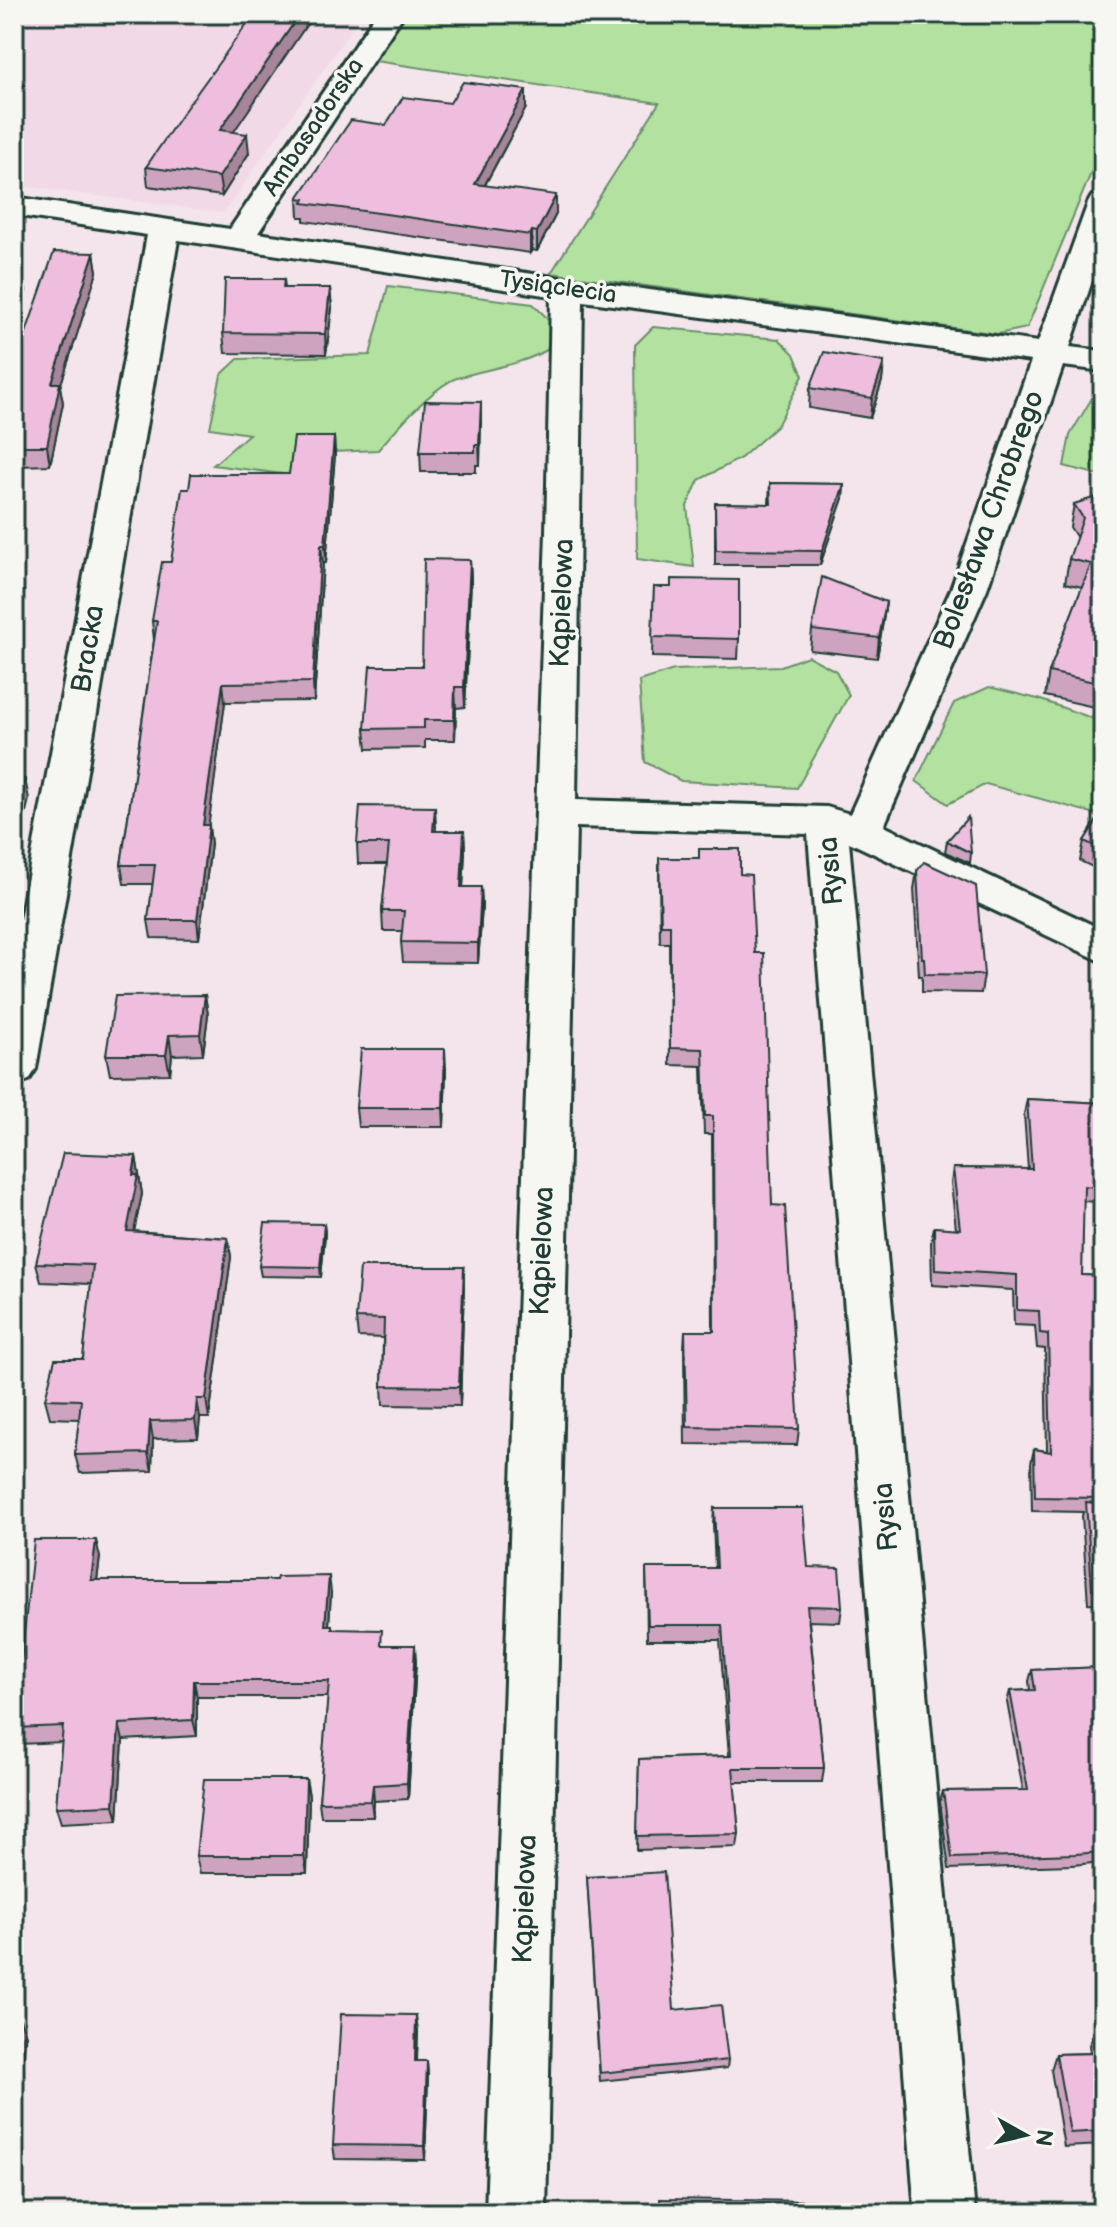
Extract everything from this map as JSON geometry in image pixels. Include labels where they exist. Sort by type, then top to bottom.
[{"type":"street","name":"Ambasadorska","points":[[238,240],[390,14]]},
{"type":"street","name":"Bolesława Chrobrego","points":[[844,826],[969,589],[1103,203]]},
{"type":"street","name":"Tysiąclecia","points":[[14,206],[567,289],[1103,361]]},
{"type":"street","name":"Bracka","points":[[14,1069],[164,229]]},
{"type":"street","name":"Kąpielowa","points":[[516,2213],[564,532],[567,289]]},
{"type":"street","points":[[554,813],[844,826],[1103,947]]},
{"type":"street","name":"Rysia","points":[[844,826],[945,2213]]},
{"type":"shaded area","points":[[14,14],[362,14],[224,213],[14,185]]},
{"type":"green space","points":[[471,14],[1103,14],[1103,144],[1027,328],[998,334],[551,273],[659,103],[368,60],[395,15],[468,22]]},
{"type":"green space","points":[[388,286],[533,304],[554,325],[547,350],[525,360],[447,383],[414,410],[378,450],[332,452],[306,477],[213,465],[249,434],[210,428],[221,375],[238,359],[370,355]]},
{"type":"green space","points":[[653,327],[779,339],[794,354],[803,376],[777,426],[741,458],[699,480],[687,506],[694,567],[637,559],[635,345]]},
{"type":"green space","points":[[1103,395],[1103,476],[1064,466],[1070,435],[1092,398]]},
{"type":"green space","points":[[808,656],[836,671],[849,695],[797,788],[681,781],[645,762],[639,681],[674,670],[781,666]]},
{"type":"green space","points":[[989,687],[1038,699],[1103,722],[1103,816],[986,784],[948,804],[916,781],[954,703]]},
{"type":"building","points":[[254,14],[300,14],[220,130],[247,134],[219,177],[146,167],[184,111]]},
{"type":"building","points":[[463,82],[526,90],[475,184],[556,195],[537,232],[532,231],[530,235],[303,203],[305,199],[298,198],[351,120],[386,125],[403,97],[450,103]]},
{"type":"building","points":[[54,252],[94,253],[52,383],[60,383],[47,446],[14,446],[14,367]]},
{"type":"building","points":[[14,267],[22,267],[22,272],[14,275]]},
{"type":"building","points":[[225,279],[284,279],[283,288],[330,288],[325,334],[223,333]]},
{"type":"building","points":[[824,352],[884,362],[872,398],[810,388]]},
{"type":"building","points":[[425,401],[481,402],[479,445],[475,445],[475,452],[420,452]]},
{"type":"building","points":[[294,437],[334,437],[325,545],[321,545],[313,682],[223,683],[203,825],[209,825],[197,920],[148,920],[155,865],[121,865],[157,621],[152,621],[162,562],[171,562],[182,489],[189,489],[191,474],[289,474]]},
{"type":"building","points":[[770,483],[844,484],[822,551],[716,550],[715,503],[771,504]]},
{"type":"building","points":[[1103,495],[1103,684],[1049,672],[1091,564],[1069,559],[1083,518],[1074,504]]},
{"type":"building","points":[[424,559],[470,560],[464,687],[455,687],[454,720],[424,720],[424,728],[365,729],[370,666],[422,666]]},
{"type":"building","points":[[822,577],[886,602],[879,638],[812,630]]},
{"type":"building","points":[[671,579],[739,580],[739,639],[652,637],[654,587],[671,587]]},
{"type":"building","points":[[14,779],[25,779],[14,826]]},
{"type":"building","points":[[360,806],[435,807],[433,831],[464,831],[461,887],[481,887],[478,943],[401,942],[404,911],[382,911],[389,844],[357,844]]},
{"type":"building","points":[[1103,811],[1103,850],[1084,841]]},
{"type":"building","points":[[968,817],[971,853],[947,841]]},
{"type":"building","points":[[699,849],[740,849],[740,874],[751,875],[755,953],[764,953],[772,1205],[785,1206],[799,1429],[687,1427],[685,1331],[714,1331],[713,1116],[705,1116],[703,1049],[670,1048],[670,925],[661,925],[659,858],[699,858]]},
{"type":"building","points":[[924,862],[976,886],[984,975],[925,974],[917,871]]},
{"type":"building","points":[[205,995],[200,1034],[169,1035],[166,1055],[106,1055],[115,996]]},
{"type":"building","points":[[361,1049],[445,1049],[443,1108],[356,1108]]},
{"type":"building","points":[[1027,1099],[1103,1103],[1103,1155],[1098,1155],[1099,1187],[1084,1186],[1082,1275],[1103,1276],[1100,1498],[1035,1497],[1034,1449],[1051,1452],[1048,1334],[1040,1333],[1039,1311],[1017,1310],[1017,1275],[935,1270],[934,1227],[960,1229],[953,1168],[1032,1169]]},
{"type":"building","points":[[63,1153],[136,1156],[133,1175],[138,1175],[127,1231],[228,1238],[206,1399],[197,1399],[195,1420],[150,1421],[148,1453],[75,1455],[81,1400],[45,1399],[55,1359],[83,1359],[93,1265],[36,1263]]},
{"type":"building","points":[[265,1223],[324,1224],[320,1267],[259,1266]]},
{"type":"building","points":[[360,1267],[464,1267],[459,1387],[382,1386],[384,1319],[356,1318]]},
{"type":"building","points":[[1086,1502],[1103,1504],[1103,1590],[1092,1589]]},
{"type":"building","points":[[714,1508],[803,1508],[808,1567],[839,1568],[842,1607],[807,1606],[824,1768],[733,1768],[739,1834],[637,1836],[639,1759],[731,1756],[722,1625],[648,1625],[646,1568],[717,1568]]},
{"type":"building","points":[[34,1540],[96,1540],[91,1580],[276,1580],[277,1577],[329,1576],[325,1625],[332,1625],[332,1629],[382,1630],[381,1645],[415,1645],[407,1783],[373,1785],[371,1801],[319,1802],[329,1681],[194,1681],[193,1720],[119,1724],[114,1805],[56,1807],[63,1726],[14,1728]]},
{"type":"building","points":[[1103,1667],[1103,1852],[952,1858],[943,1791],[1028,1790],[1010,1691],[1035,1690],[1032,1670]]},
{"type":"building","points":[[204,1779],[306,1779],[304,1856],[196,1856]]},
{"type":"building","points":[[664,1872],[674,2010],[721,2005],[728,2060],[600,2073],[587,1877]]},
{"type":"building","points":[[341,2014],[416,2015],[415,2061],[427,2061],[424,2146],[333,2145]]},
{"type":"building","points":[[20,2019],[14,2062],[14,2020]]},
{"type":"building","points":[[1103,2029],[1103,2131],[1070,2133],[1056,2054],[1099,2053],[1095,2030]]},
{"type":"building","points":[[660,2199],[818,2201],[819,2213],[661,2213]]}]
